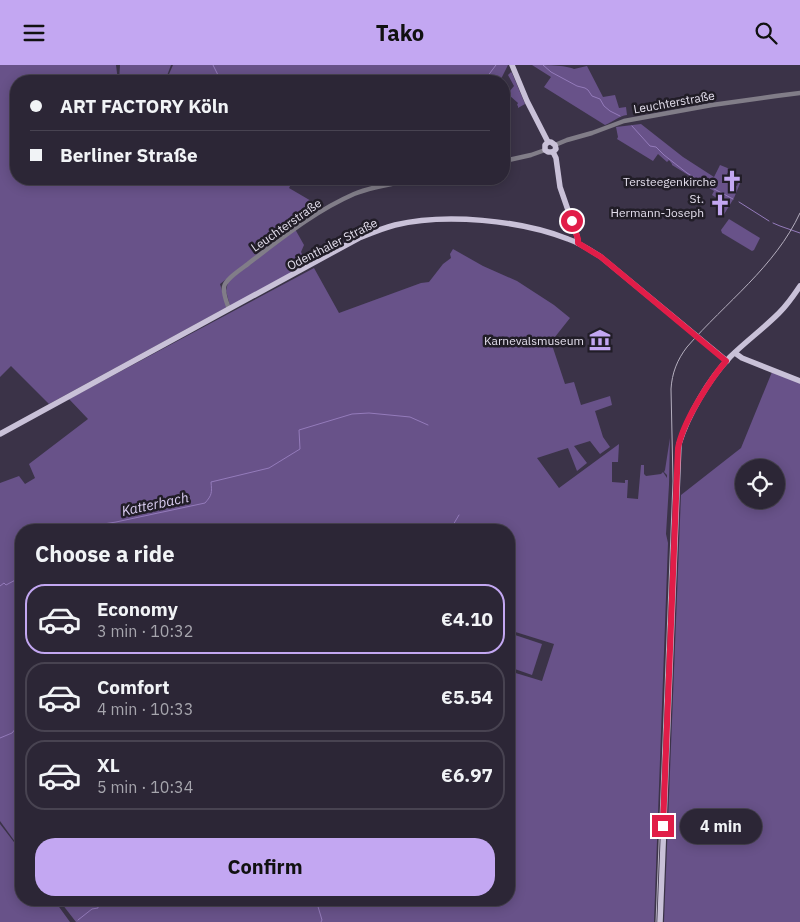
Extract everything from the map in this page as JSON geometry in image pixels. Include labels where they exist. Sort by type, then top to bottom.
[{"type":"main road","points":[[512,65],[526,101],[548,142],[555,145],[556,149],[553,152]]},
{"type":"main road","points":[[548,142],[545,145],[545,150],[548,153],[553,152]]},
{"type":"main road","points":[[553,152],[556,158],[560,187],[578,243]]},
{"type":"main road","name":"Odenthaler Straße","points":[[0,434],[359,239],[398,224],[439,219],[470,219],[503,223],[558,235],[578,243],[601,257],[726,361]]},
{"type":"main road","points":[[660,922],[678,448],[696,406],[711,380],[726,361],[781,311],[800,285]]},
{"type":"main road","points":[[735,353],[800,381]]},
{"type":"street","name":"Leuchterstraße","points":[[555,145],[624,121],[800,93]]},
{"type":"street","points":[[510,160],[545,150]]},
{"type":"street","name":"Leuchterstraße","points":[[229,309],[224,290],[226,283],[293,229],[353,194],[390,185]]},
{"type":"shaded area","points":[[0,65],[116,65],[117,75],[10,75],[10,185],[291,185],[289,188],[318,205],[307,207],[310,216],[220,284],[227,307],[49,404],[11,366],[0,377]]},
{"type":"shaded area","points":[[120,65],[171,65],[167,75],[119,75]]},
{"type":"shaded area","points":[[173,65],[508,65],[503,75],[169,75]]},
{"type":"shaded area","points":[[532,65],[560,66],[574,69],[587,66],[603,97],[615,95],[619,108],[626,107],[627,115],[605,125],[544,87],[551,77]]},
{"type":"shaded area","points":[[512,73],[525,104],[518,108],[518,103],[510,96],[510,91],[514,86],[510,75],[508,75]]},
{"type":"shaded area","points":[[641,124],[683,157],[714,177],[720,165],[730,169],[726,181],[737,186],[739,180],[741,181],[734,198],[723,216],[719,214],[726,204],[712,195],[714,191],[672,165],[669,160],[667,162],[658,154],[653,161],[617,139],[616,127]]},
{"type":"shaded area","points":[[729,219],[760,238],[754,250],[752,251],[722,233],[721,230]]},
{"type":"shaded area","points":[[295,229],[304,245],[301,252],[307,264],[230,306],[226,291],[228,282]]},
{"type":"shaded area","points":[[453,249],[483,266],[517,281],[554,305],[570,318],[551,342],[565,384],[574,382],[581,405],[610,396],[612,405],[595,411],[603,437],[610,447],[600,454],[590,441],[574,446],[587,463],[577,471],[568,448],[537,458],[559,488],[619,444],[618,462],[612,462],[612,482],[625,483],[625,480],[628,480],[627,498],[638,499],[641,465],[644,465],[644,474],[646,476],[663,472],[667,478],[664,472],[670,438],[654,922],[76,922],[64,906],[515,906],[515,673],[542,681],[554,644],[515,632],[515,524],[15,524],[15,842],[0,821],[0,483],[19,476],[25,484],[35,478],[29,464],[88,419],[69,399],[314,268],[339,313],[421,283],[429,282],[443,264],[451,258],[450,254]]},
{"type":"shaded area","points":[[772,372],[800,383],[800,922],[664,922],[681,495],[741,448]]},
{"type":"shaded area","points":[[515,635],[542,644],[532,675],[515,669]]},
{"type":"shaded area","points":[[0,824],[15,843],[15,906],[58,906],[70,922],[0,922]]},
{"type":"waterway","points":[[213,65],[218,75]]},
{"type":"waterway","points":[[488,75],[496,65]]},
{"type":"waterway","points":[[543,65],[551,72],[577,86],[585,88],[592,96],[600,99],[610,111],[620,116]]},
{"type":"waterway","points":[[632,126],[650,146],[656,147],[687,173],[733,199]]},
{"type":"waterway","points":[[739,202],[769,221]]},
{"type":"waterway","points":[[773,223],[800,233]]},
{"type":"waterway","name":"Katterbach","points":[[104,524],[205,503],[211,494],[211,482],[269,468],[300,449],[299,430],[352,414],[369,413],[410,417],[428,425]]},
{"type":"waterway","points":[[454,524],[459,515]]},
{"type":"waterway","name":"Katterbach","points":[[0,586],[15,580]]},
{"type":"waterway","points":[[0,738],[12,733],[15,729]]},
{"type":"waterway","points":[[78,920],[92,909],[98,908],[98,906]]},
{"type":"waterway","points":[[318,906],[321,922]]},
{"type":"tram line","points":[[656,922],[673,481],[671,389],[674,372],[680,357],[687,347],[764,267],[790,232],[800,213]]},
{"type":"place","name":"Tersteegenkirche","points":[[732,181]]},
{"type":"place","name":"St. Hermann-Joseph","points":[[720,205]]},
{"type":"place","name":"Karnevalsmuseum","points":[[600,340]]},
{"type":"route","points":[[572,221],[578,243],[601,257],[726,361],[711,380],[699,401],[680,439],[678,448],[663,826]]}]
